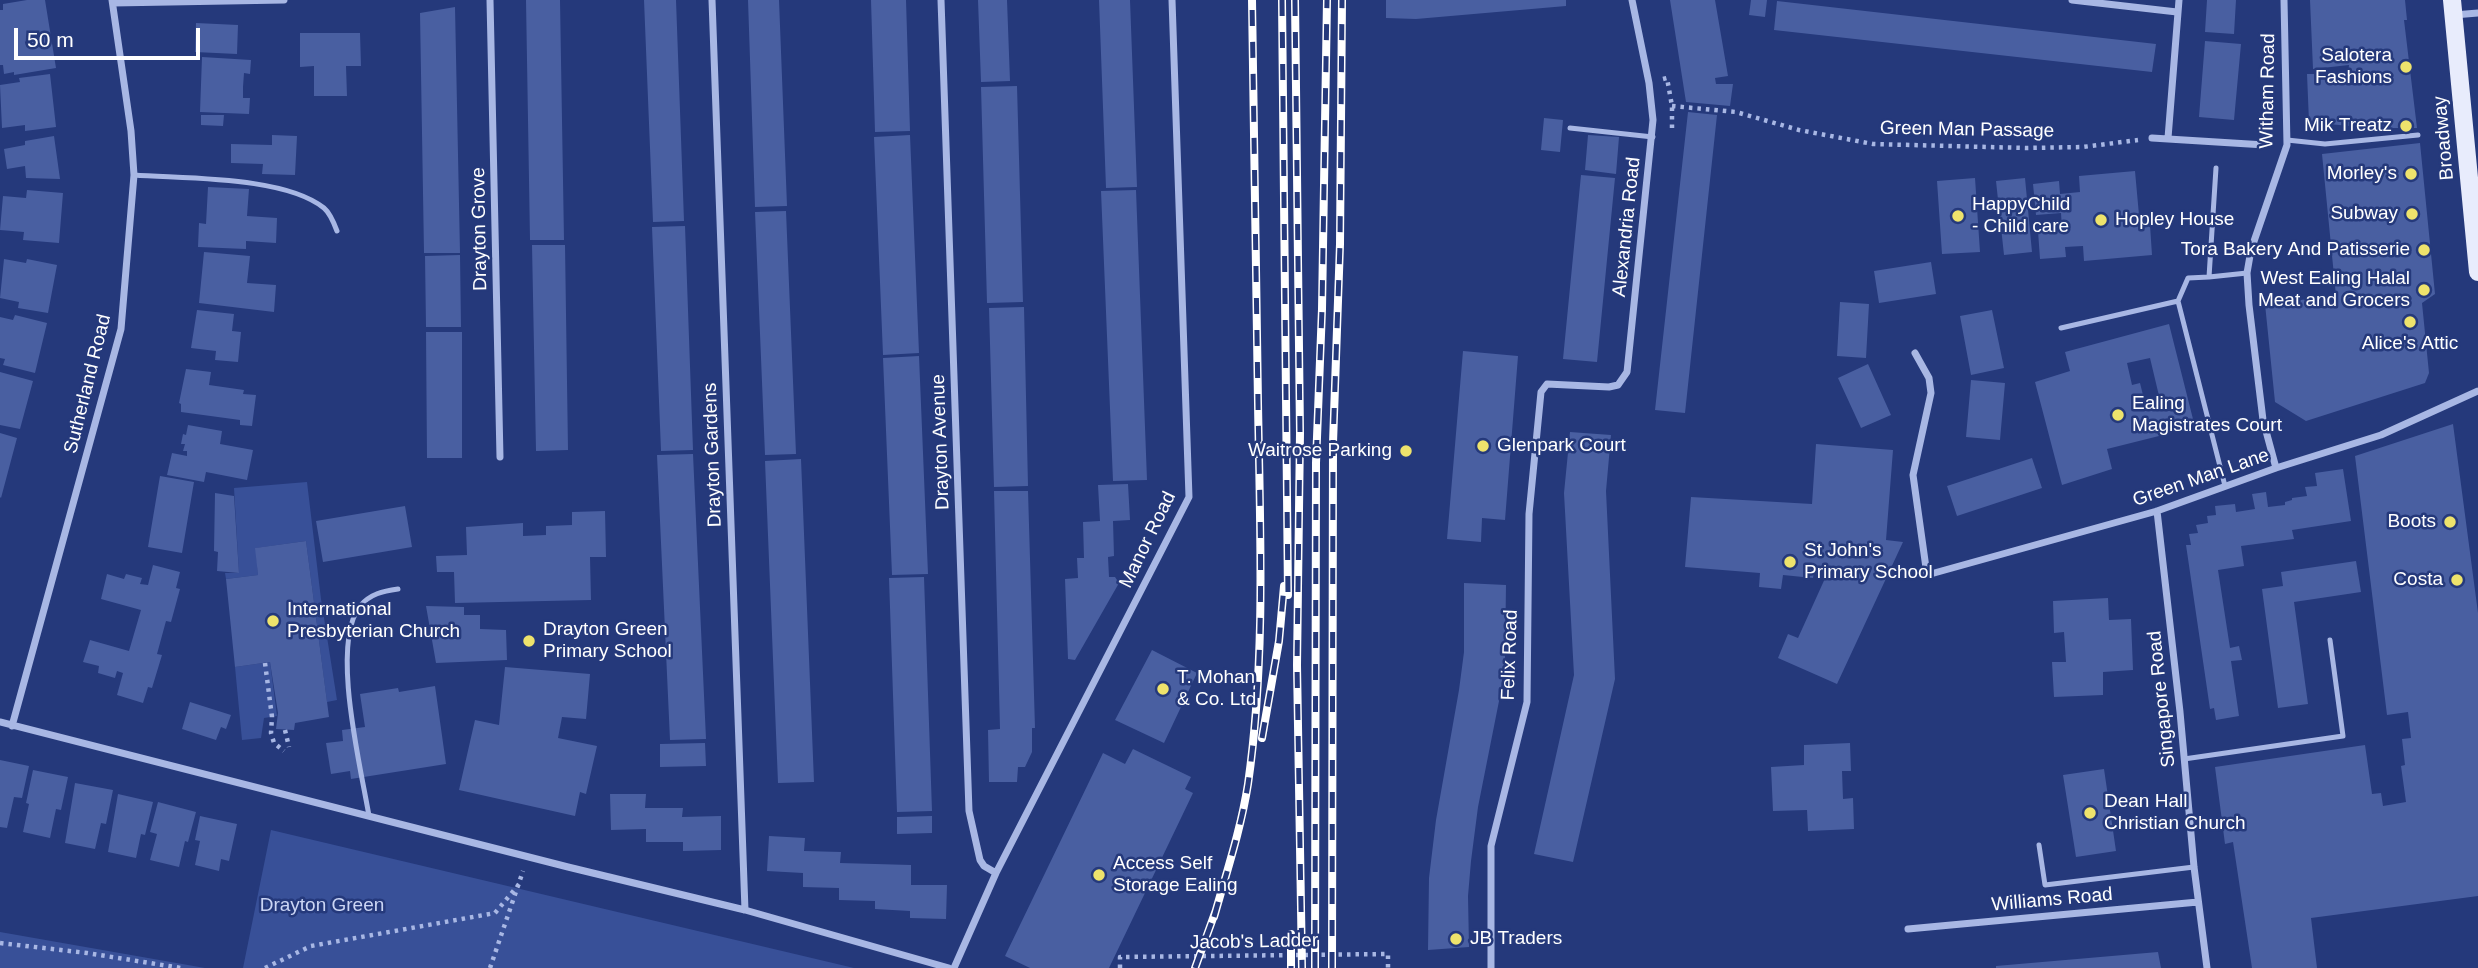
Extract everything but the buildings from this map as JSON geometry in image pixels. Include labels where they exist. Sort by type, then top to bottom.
[{"type":"main road","name":"Broadway","points":[[2453,7],[2478,272]]},
{"type":"street","points":[[113,1],[285,0]]},
{"type":"street","name":"Drayton Grove","points":[[490,0],[500,457]]},
{"type":"street","name":"Drayton Gardens","points":[[712,0],[745,910]]},
{"type":"street","name":"Drayton Avenue","points":[[942,0],[969,811],[980,860],[984,866],[996,873]]},
{"type":"street","name":"Manor Road","points":[[952,968],[996,873],[1189,497],[1172,0]]},
{"type":"street","name":"Alexandria Road","points":[[1547,384],[1609,387],[1618,384],[1627,372],[1653,137],[1649,83],[1632,0]]},
{"type":"street","points":[[2072,0],[2177,12]]},
{"type":"street","points":[[2168,138],[2179,0]]},
{"type":"street","name":"Witham Road","points":[[2276,468],[2263,420],[2247,273],[2251,250],[2287,140],[2284,0]]},
{"type":"street","name":"Sutherland Road","points":[[12,726],[121,329],[134,175],[113,1]]},
{"type":"street","points":[[2453,7],[2478,13]]},
{"type":"street","points":[[2152,138],[2265,145]]},
{"type":"street","name":"Green Man Lane","points":[[1915,353],[1929,378],[1931,393],[1913,475],[1927,575],[2157,511],[2276,468],[2381,435],[2478,391]]},
{"type":"street","name":"Felix Road","points":[[1492,968],[1491,846],[1527,702],[1529,514],[1539,404],[1541,392],[1547,384]]},
{"type":"street","name":"Singapore Road","points":[[2157,511],[2207,968]]},
{"type":"street","points":[[0,722],[745,910],[952,968]]},
{"type":"street","name":"Williams Road","points":[[1908,929],[2199,902]]},
{"type":"lane","points":[[1570,128],[1653,137]]},
{"type":"lane","points":[[2287,140],[2325,144],[2418,135]]},
{"type":"lane","points":[[2210,277],[2216,168]]},
{"type":"lane","points":[[134,175],[254,183],[303,194],[327,209],[337,231]]},
{"type":"lane","points":[[2225,486],[2178,301],[2188,278],[2247,273]]},
{"type":"lane","points":[[2061,328],[2178,301]]},
{"type":"lane","points":[[369,816],[345,655],[348,633],[360,606],[372,596],[398,589]]},
{"type":"lane","points":[[2185,759],[2343,736],[2330,640]]},
{"type":"lane","points":[[2039,845],[2045,885],[2194,867]]},
{"type":"path","points":[[1662,79],[1667,78],[1672,106],[1672,130]]},
{"type":"path","name":"Green Man Passage","points":[[1672,106],[1736,112],[1799,130],[1873,144],[2083,147],[2152,138]]},
{"type":"path","points":[[265,663],[272,717],[271,733],[274,743],[284,751]]},
{"type":"path","points":[[285,730],[289,747]]},
{"type":"path","points":[[490,968],[527,856]]},
{"type":"path","points":[[265,968],[311,946],[495,913],[520,883]]},
{"type":"path","points":[[0,943],[181,968]]},
{"type":"path","name":"Jacob's Ladder","points":[[1119,968],[1120,957],[1388,954],[1388,968]]},
{"type":"green space","points":[[307,482],[337,700],[327,702],[306,541],[256,548],[258,575],[226,579],[225,573],[239,573],[234,488]]},
{"type":"green space","points":[[270,662],[277,716],[264,718],[261,738],[242,740],[235,667]]},
{"type":"green space","name":"Drayton Green","points":[[271,830],[854,968],[243,968]]},
{"type":"green space","points":[[0,932],[205,968],[0,968]]},
{"type":"railway","points":[[1214,917],[1248,784],[1260,642],[1252,0]]},
{"type":"railway","points":[[1282,0],[1288,595]]},
{"type":"railway","points":[[1295,0],[1300,433],[1297,665],[1302,968]]},
{"type":"railway","points":[[1315,968],[1316,463],[1322,309],[1327,0]]},
{"type":"railway","points":[[1332,968],[1333,443],[1340,244],[1342,0]]},
{"type":"railway","points":[[1262,738],[1279,641],[1284,586]]},
{"type":"railway","points":[[1195,968],[1216,910]]},
{"type":"railway","points":[[1291,934],[1291,968]]},
{"type":"place","name":"Salotera Fashions","points":[[2406,67]]},
{"type":"place","name":"Mik Treatz","points":[[2406,126]]},
{"type":"place","name":"Morley's","points":[[2411,174]]},
{"type":"place","name":"Subway","points":[[2412,214]]},
{"type":"place","name":"HappyChild - Child care","points":[[1958,216]]},
{"type":"place","name":"Hopley House","points":[[2101,220]]},
{"type":"place","name":"Tora Bakery And Patisserie","points":[[2424,250]]},
{"type":"place","name":"West Ealing Halal Meat and Grocers","points":[[2424,290]]},
{"type":"place","name":"Alice's Attic","points":[[2410,322]]},
{"type":"place","name":"Ealing Magistrates Court","points":[[2118,415]]},
{"type":"place","name":"Glenpark Court","points":[[1483,446]]},
{"type":"place","name":"Waitrose Parking","points":[[1406,451]]},
{"type":"place","name":"Boots","points":[[2450,522]]},
{"type":"place","name":"St John's Primary School","points":[[1790,562]]},
{"type":"place","name":"Costa","points":[[2457,580]]},
{"type":"place","name":"International Presbyterian Church","points":[[273,621]]},
{"type":"place","name":"Drayton Green Primary School","points":[[529,641]]},
{"type":"place","name":"T. Mohan & Co. Ltd","points":[[1163,689]]},
{"type":"place","name":"Dean Hall Christian Church","points":[[2090,813]]},
{"type":"place","name":"Access Self Storage Ealing","points":[[1099,875]]},
{"type":"place","name":"JB Traders","points":[[1456,939]]}]
